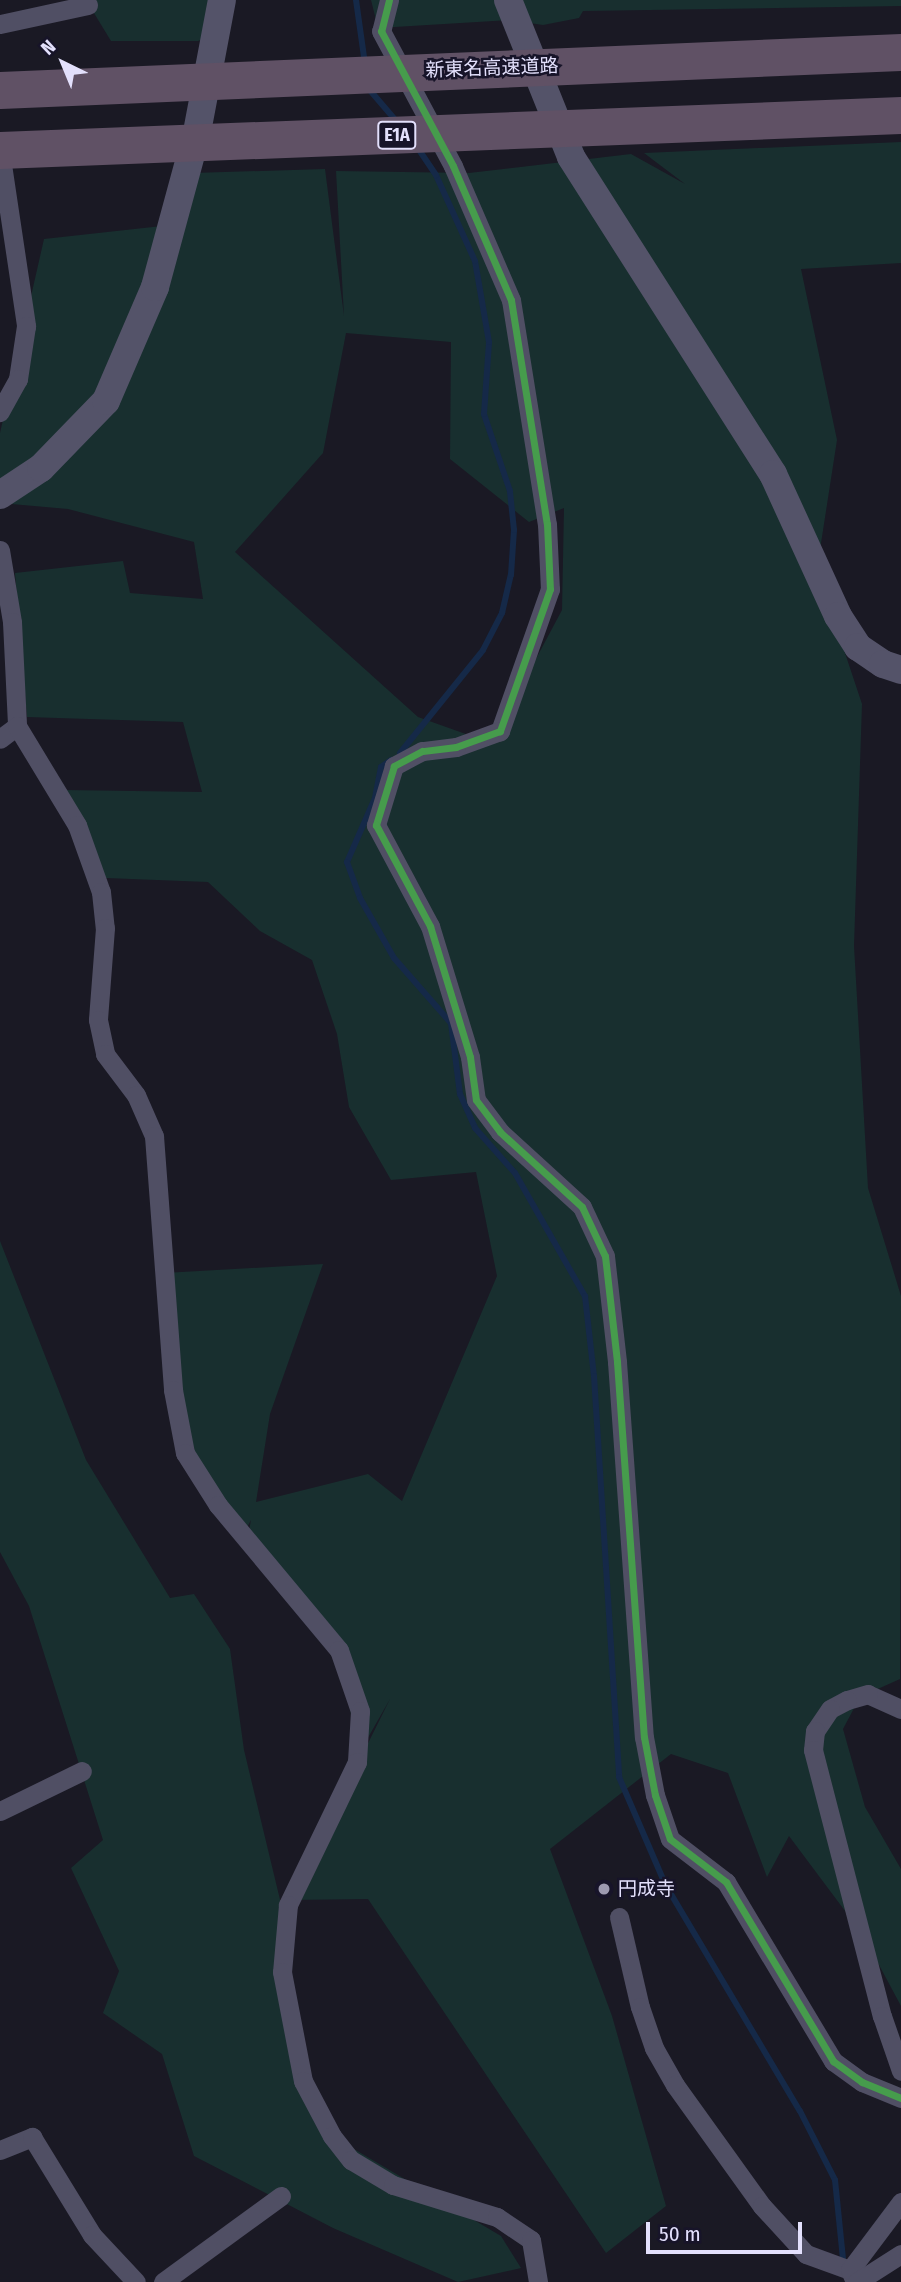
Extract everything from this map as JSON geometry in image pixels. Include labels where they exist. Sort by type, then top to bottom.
[{"type":"highway","name":"新東名高速道路","points":[[0,90],[155,81],[901,52]]},
{"type":"highway","name":"E1A","points":[[0,150],[153,141],[642,128],[901,116]]},
{"type":"street","points":[[0,495],[41,468],[106,401],[155,287],[197,132],[222,0]]},
{"type":"street","points":[[389,0],[381,31],[453,166],[511,300],[547,524],[550,589],[500,731],[456,747],[422,751],[394,766],[376,825],[430,926],[470,1057],[476,1100],[500,1132],[582,1207],[605,1256],[617,1362],[644,1737],[654,1795],[670,1839],[726,1882],[833,2061],[862,2082],[901,2098]]},
{"type":"street","points":[[508,0],[571,157],[774,474],[838,616],[858,647],[883,664],[901,670]]},
{"type":"street","points":[[0,24],[88,5]]},
{"type":"street","points":[[0,150],[26,326],[18,379],[0,412]]},
{"type":"street","points":[[0,550],[12,622],[17,726],[76,825],[101,892],[105,928],[98,1020],[105,1054],[136,1095],[154,1136],[173,1390],[186,1453],[218,1505],[339,1650],[360,1711],[357,1762],[288,1905],[282,1972],[303,2081],[332,2136],[351,2160],[393,2185],[497,2217],[531,2240],[538,2282]]},
{"type":"street","points":[[0,739],[17,726]]},
{"type":"street","points":[[901,1709],[868,1694],[847,1700],[830,1709],[816,1731],[813,1750],[882,2016],[901,2071]]},
{"type":"street","points":[[0,1811],[82,1771]]},
{"type":"street","points":[[619,1917],[640,2007],[654,2048],[675,2085],[762,2206],[806,2254],[854,2278]]},
{"type":"street","points":[[0,2150],[32,2137],[92,2235],[136,2282]]},
{"type":"street","points":[[163,2282],[281,2196]]},
{"type":"street","points":[[854,2278],[901,2202]]},
{"type":"street","points":[[854,2278],[901,2254]]},
{"type":"green space","points":[[86,0],[217,0],[211,37],[198,41],[111,41]]},
{"type":"green space","points":[[371,0],[901,0],[901,6],[583,11],[579,18],[543,25],[510,20],[378,28]]},
{"type":"green space","points":[[901,142],[901,263],[801,269],[837,440],[817,569],[862,704],[854,946],[868,1188],[901,1296],[900,1679],[860,1697],[843,1729],[865,1807],[901,1869],[901,2006],[863,1935],[789,1836],[767,1877],[728,1773],[671,1754],[550,1849],[612,2016],[666,2206],[606,2253],[368,1899],[290,1900],[390,1699],[357,1757],[342,1651],[248,1536],[251,1520],[243,1535],[185,1453],[164,1273],[323,1264],[270,1414],[256,1502],[368,1474],[402,1501],[497,1276],[476,1172],[391,1180],[349,1107],[337,1034],[312,960],[260,931],[208,882],[106,878],[63,790],[202,792],[183,722],[27,717],[15,573],[123,561],[130,593],[203,599],[194,542],[68,509],[0,503],[0,433],[44,239],[171,225],[193,173],[325,169],[344,316],[336,171],[469,173],[631,154],[685,184],[644,153]],"holes":[[[346,333],[451,342],[450,459],[529,522],[564,508],[562,610],[491,743],[418,717],[235,552],[323,453]]]},
{"type":"green space","points":[[0,1241],[86,1460],[170,1598],[194,1594],[230,1649],[244,1750],[282,1908],[303,2081],[332,2136],[501,2236],[521,2268],[458,2282],[333,2228],[194,2156],[162,2054],[103,2013],[119,1971],[71,1868],[103,1840],[29,1606],[0,1552]]},
{"type":"waterway","points":[[356,0],[365,64]]},
{"type":"waterway","points":[[368,88],[398,123]]},
{"type":"waterway","points":[[400,753],[483,650],[502,613],[511,575],[514,530],[510,491],[484,414],[489,342],[475,261],[436,175],[418,148]]},
{"type":"waterway","points":[[391,760],[381,767],[375,798],[347,862],[360,898],[394,958],[451,1023],[460,1094],[475,1128],[515,1173],[585,1296],[594,1376],[619,1777],[665,1884],[800,2111],[835,2180],[843,2259]]},
{"type":"cycle path","points":[[389,0],[381,31],[453,166],[511,300],[547,524],[550,589],[500,731],[456,747],[422,751],[394,766],[376,825],[430,926],[470,1057],[476,1100],[500,1132],[582,1207],[605,1256],[617,1362],[644,1737],[655,1795],[670,1839],[726,1882],[833,2061],[862,2082],[901,2098]]},
{"type":"place","name":"円成寺","points":[[604,1889]]}]
